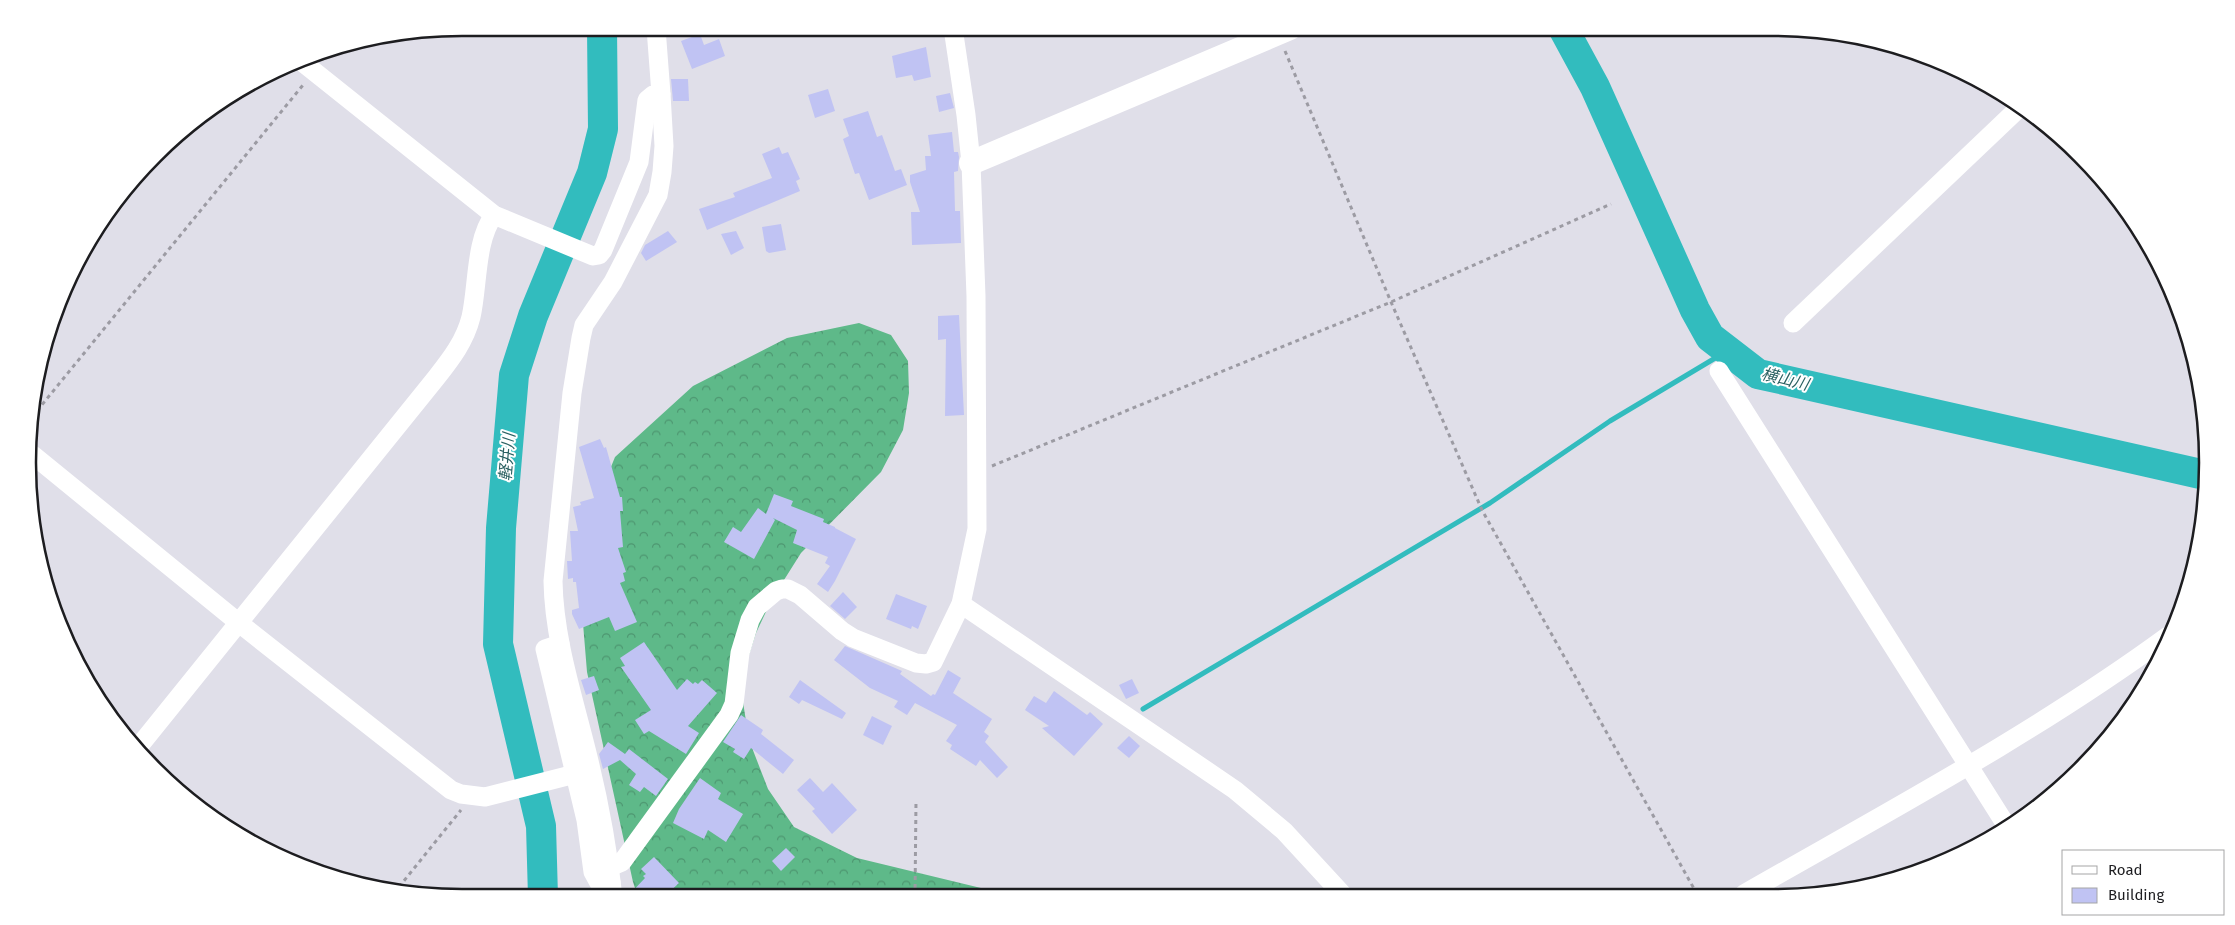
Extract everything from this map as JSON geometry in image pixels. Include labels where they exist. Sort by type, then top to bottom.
[{"type":"street","points":[[612,882],[600,808],[560,644],[553,607],[552,581],[572,393],[584,325],[613,282],[658,195],[664,146],[657,36]]},
{"type":"street","points":[[612,882],[622,862],[729,715],[734,704],[740,653],[750,620],[757,607],[776,591],[788,589],[800,595],[853,638],[926,664],[933,662],[961,604],[977,529],[975,472],[976,296],[971,163],[954,36]]},
{"type":"street","points":[[971,163],[1270,36]]},
{"type":"street","points":[[307,66],[494,215],[588,256],[599,255],[603,250],[639,162],[647,100],[653,95],[661,94]]},
{"type":"street","points":[[1793,323],[2015,112]]},
{"type":"street","points":[[141,743],[436,378],[460,345],[471,317],[485,232],[494,215]]},
{"type":"street","points":[[1719,371],[1970,764],[2003,821]]},
{"type":"street","points":[[36,458],[451,790],[469,796],[485,797],[566,776]]},
{"type":"street","points":[[961,604],[1241,795],[1284,831],[1337,889]]},
{"type":"street","points":[[1753,889],[1970,764],[2111,678],[2159,643]]},
{"type":"street","points":[[560,644],[546,650],[566,776],[586,820],[593,872],[599,883],[612,882]]},
{"type":"path","points":[[1286,36],[1391,302],[1482,510],[1694,889]]},
{"type":"path","points":[[40,407],[307,66]]},
{"type":"path","points":[[975,472],[994,466],[1391,302],[1611,204]]},
{"type":"path","points":[[401,884],[466,804],[469,796]]},
{"type":"path","points":[[915,889],[916,800]]},
{"type":"green space","points":[[859,323],[891,335],[908,361],[909,393],[903,430],[881,472],[801,553],[772,599],[756,633],[745,667],[743,702],[749,740],[768,789],[794,827],[857,858],[985,889],[635,889],[587,672],[580,587],[588,524],[615,457],[693,386],[787,338]]},
{"type":"building","points":[[695,36],[701,36],[704,45],[719,39],[725,56],[692,69],[681,41]]},
{"type":"building","points":[[926,47],[931,77],[914,81],[912,75],[896,78],[892,56]]},
{"type":"building","points":[[671,79],[688,79],[689,101],[673,101]]},
{"type":"building","points":[[828,89],[835,111],[815,118],[808,95]]},
{"type":"building","points":[[950,93],[954,108],[939,112],[936,96]]},
{"type":"building","points":[[868,111],[877,137],[882,135],[895,171],[901,169],[907,185],[869,200],[859,173],[855,174],[843,139],[849,136],[843,119]]},
{"type":"building","points":[[952,132],[954,152],[958,152],[959,157],[958,171],[954,172],[955,211],[960,211],[961,243],[912,245],[911,212],[920,212],[910,182],[910,175],[926,170],[925,156],[931,156],[928,135]]},
{"type":"building","points":[[779,147],[782,154],[788,152],[800,179],[796,181],[800,191],[707,230],[699,209],[735,197],[733,193],[772,178],[762,154]]},
{"type":"building","points":[[781,224],[786,250],[769,253],[766,251],[762,227]]},
{"type":"building","points":[[668,231],[677,242],[646,261],[641,253],[645,245]]},
{"type":"building","points":[[736,231],[744,248],[731,255],[721,234]]},
{"type":"building","points":[[959,315],[964,415],[945,416],[946,339],[938,340],[938,316]]},
{"type":"building","points":[[600,439],[604,448],[606,447],[620,497],[622,497],[623,511],[620,511],[623,547],[618,548],[626,572],[623,573],[625,581],[620,583],[637,622],[615,631],[609,617],[579,629],[572,614],[572,610],[579,608],[576,582],[573,582],[573,578],[568,579],[567,561],[572,561],[570,531],[578,531],[573,507],[581,505],[580,502],[594,498],[579,447]]},
{"type":"building","points":[[774,494],[793,501],[791,506],[824,519],[823,522],[856,539],[828,592],[817,584],[830,566],[825,563],[828,557],[793,543],[797,530],[773,518],[775,520],[754,559],[724,542],[733,527],[741,532],[758,508],[766,514]]},
{"type":"building","points":[[843,592],[857,607],[845,619],[830,606]]},
{"type":"building","points":[[896,594],[927,606],[918,629],[912,626],[911,629],[886,619]]},
{"type":"building","points":[[644,642],[677,690],[687,679],[693,684],[695,682],[698,684],[702,680],[717,693],[688,726],[699,733],[686,754],[649,731],[644,734],[635,720],[651,710],[621,667],[625,666],[620,658]]},
{"type":"building","points":[[845,646],[902,671],[900,674],[931,696],[935,695],[948,670],[961,678],[953,693],[992,719],[984,732],[989,736],[985,742],[1008,767],[997,778],[980,760],[976,766],[950,749],[952,745],[946,741],[957,725],[915,703],[907,715],[894,707],[898,701],[870,688],[834,660]]},
{"type":"building","points":[[594,676],[599,690],[586,695],[581,680]]},
{"type":"building","points":[[1132,679],[1139,693],[1126,699],[1119,685]]},
{"type":"building","points":[[800,680],[846,713],[842,719],[802,700],[799,704],[789,697]]},
{"type":"building","points":[[1054,691],[1087,715],[1090,712],[1103,724],[1074,756],[1042,728],[1049,726],[1025,710],[1034,696],[1046,703]]},
{"type":"building","points":[[741,715],[763,730],[761,734],[794,760],[783,774],[751,748],[744,759],[733,752],[735,749],[723,742]]},
{"type":"building","points":[[872,716],[892,726],[883,745],[863,735]]},
{"type":"building","points":[[1129,736],[1140,746],[1129,758],[1117,748]]},
{"type":"building","points":[[608,742],[625,754],[629,749],[668,779],[656,796],[644,787],[640,792],[629,785],[636,774],[620,760],[603,769],[599,754]]},
{"type":"building","points":[[700,778],[721,793],[718,799],[743,814],[726,842],[708,830],[704,839],[673,823],[679,809]]},
{"type":"building","points":[[810,778],[823,792],[832,783],[857,810],[832,834],[812,811],[815,809],[797,790]]},
{"type":"building","points":[[786,848],[795,857],[781,871],[772,861]]},
{"type":"building","points":[[654,857],[679,883],[673,889],[635,889],[645,878],[643,876],[646,874],[641,869]]},
{"type":"waterway","name":"軽井川","points":[[543,889],[541,826],[498,644],[501,528],[514,375],[533,316],[592,173],[603,129],[602,36]]},
{"type":"waterway","name":"横山川","points":[[1567,36],[1595,87],[1695,310],[1710,337],[1758,374],[2199,474]]},
{"type":"waterway","points":[[1143,709],[1490,503],[1610,421],[1727,351]]}]
